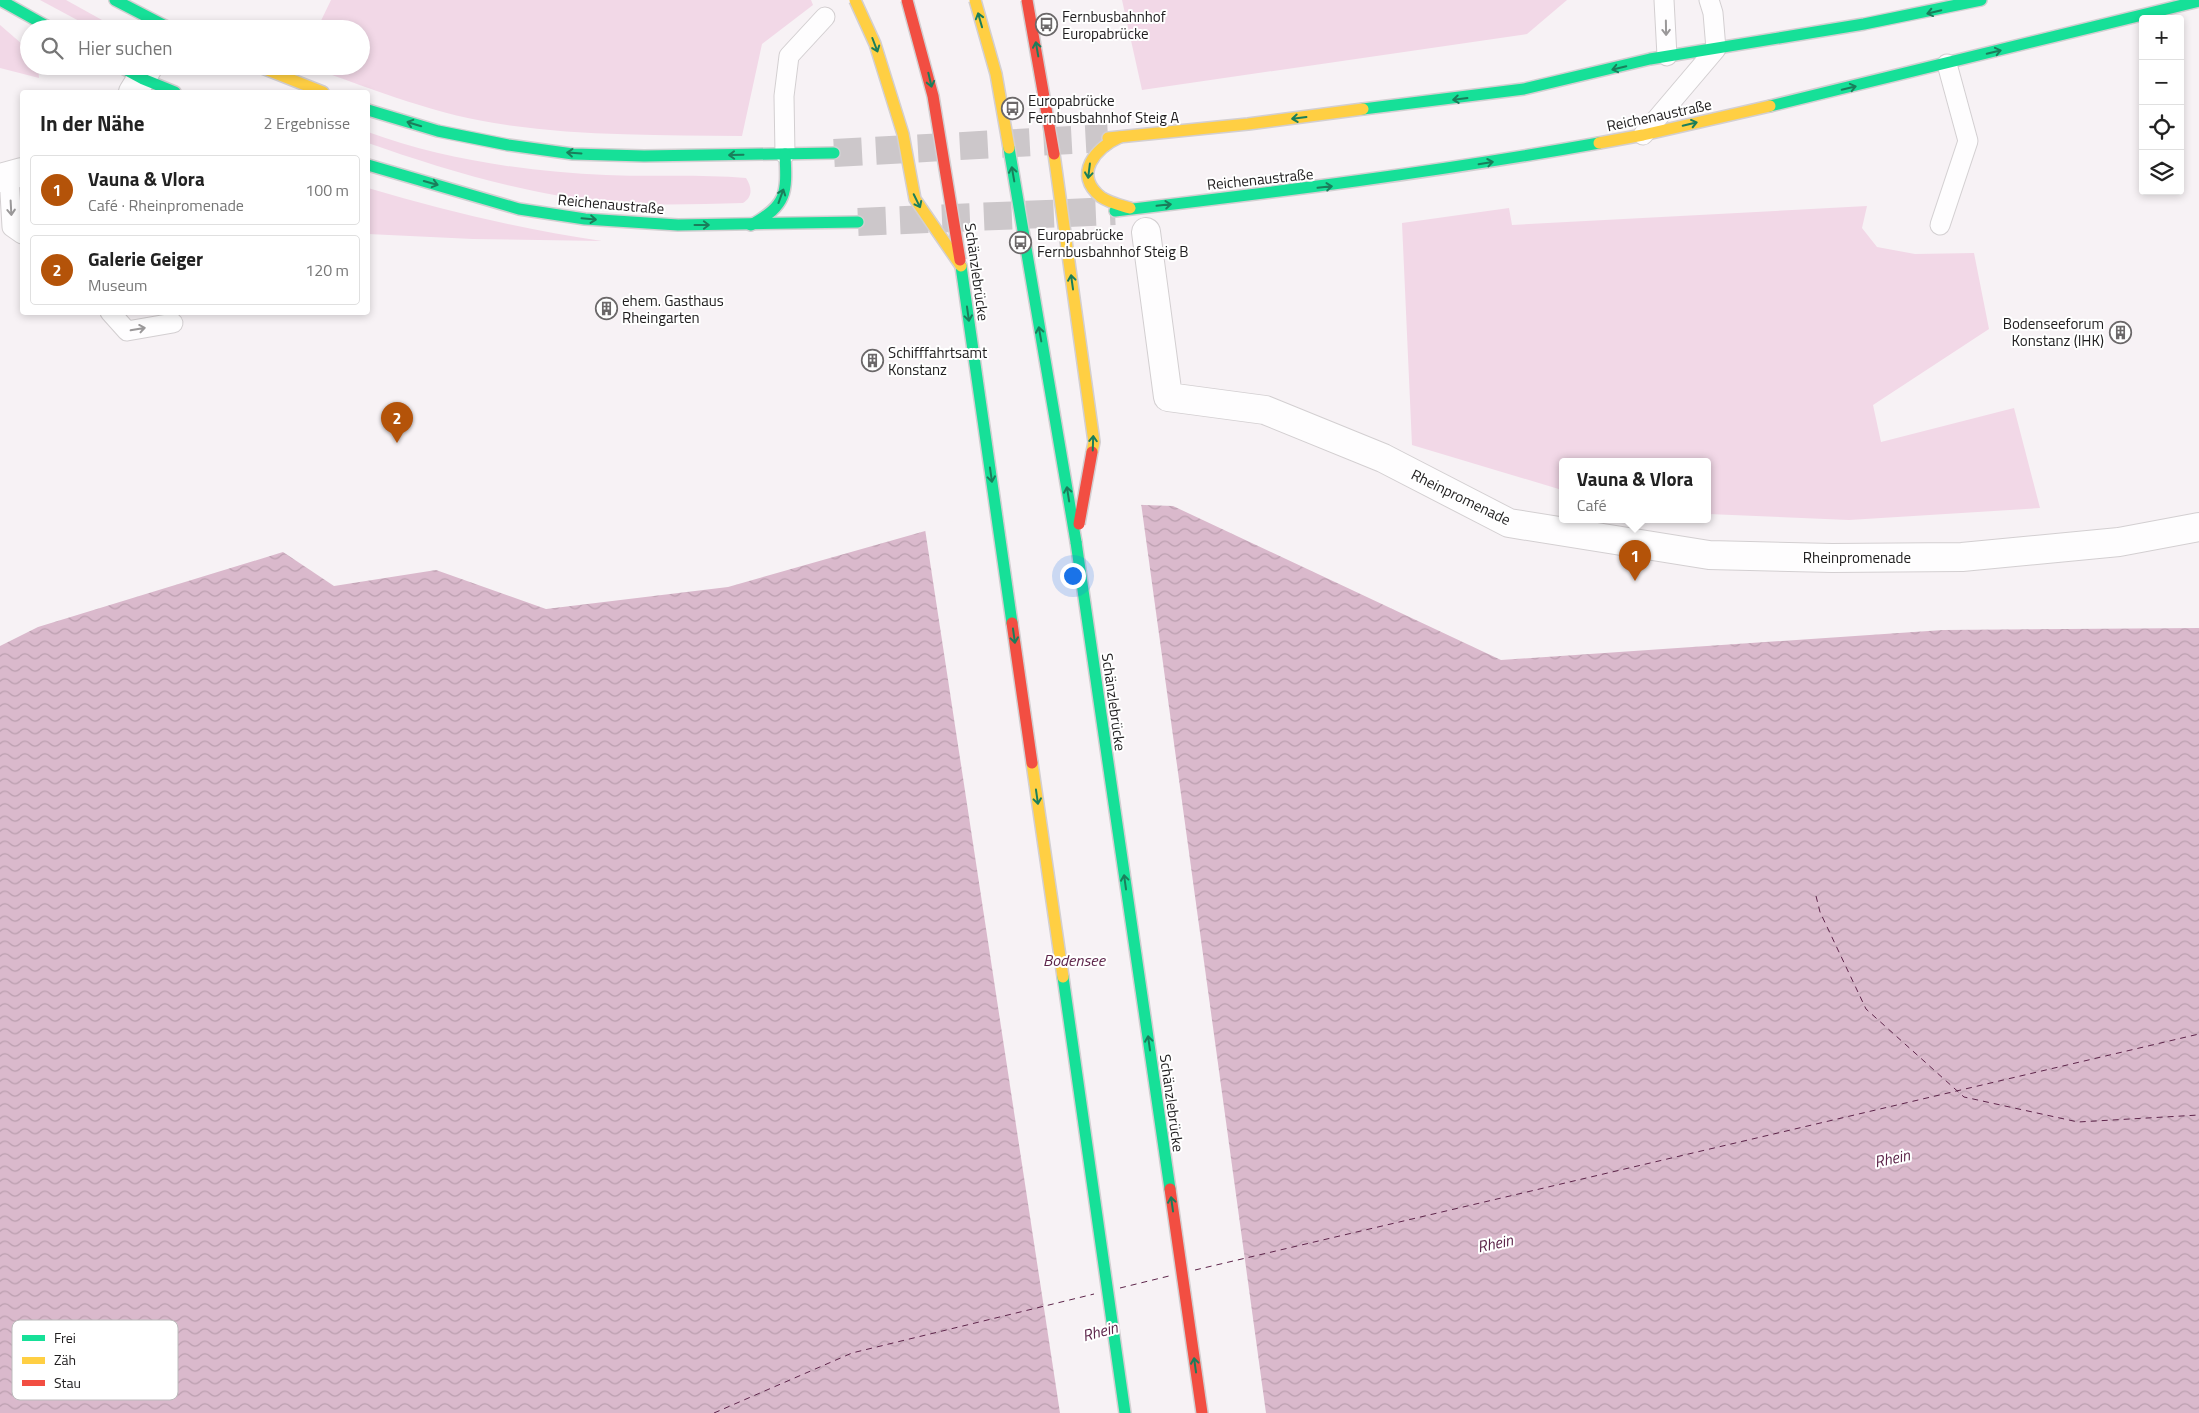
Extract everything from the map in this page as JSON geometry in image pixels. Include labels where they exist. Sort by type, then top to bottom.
[{"type":"main road","points":[[0,0],[36,20]]},
{"type":"main road","points":[[115,0],[154,20]]},
{"type":"main road","points":[[855,0],[875,44],[903,134],[915,200],[961,266]]},
{"type":"main road","name":"Schänzlebrücke","points":[[907,0],[921,40],[942,130],[1125,1413]]},
{"type":"main road","name":"Schänzlebrücke","points":[[974,0],[996,74],[1076,542],[1202,1413]]},
{"type":"main road","points":[[1027,0],[1056,168],[1094,442],[1076,542]]},
{"type":"main road","points":[[1130,208],[1108,202],[1095,193],[1088,180],[1088,166],[1099,149],[1114,137],[1248,124],[1469,98],[1557,84],[1667,56],[1928,13],[1982,0]]},
{"type":"main road","name":"Reichenaustraße","points":[[1116,211],[1336,186],[1504,160],[1643,135],[1947,64],[2199,1]]},
{"type":"main road","points":[[280,75],[318,90]]},
{"type":"main road","points":[[142,79],[170,90]]},
{"type":"main road","points":[[370,111],[438,131],[508,145],[573,154],[644,156],[834,153]]},
{"type":"main road","points":[[751,224],[773,212],[781,201],[786,182],[785,154]]},
{"type":"main road","name":"Reichenaustraße","points":[[370,166],[519,209],[585,219],[678,225],[858,222]]},
{"type":"street","name":"Rheinpromenade","points":[[1146,232],[1168,397],[1265,410],[1383,458],[1509,523],[1709,555],[1832,558],[1962,557],[2119,542],[2199,527]]},
{"type":"lane","points":[[1664,0],[1667,56]]},
{"type":"lane","points":[[1643,135],[1716,49],[1713,13],[1709,0]]},
{"type":"lane","points":[[785,154],[784,96],[789,56],[825,17]]},
{"type":"lane","points":[[1940,225],[1968,141],[1947,64]]},
{"type":"lane","points":[[11,175],[12,227],[20,233]]},
{"type":"lane","points":[[113,315],[127,331],[170,316]]},
{"type":"shaded area","points":[[40,0],[66,0],[102,20],[77,20]]},
{"type":"shaded area","points":[[331,0],[811,0],[813,5],[762,44],[742,136],[624,134],[536,129],[482,121],[432,109],[332,75],[370,75],[370,20],[321,20]]},
{"type":"shaded area","points":[[1122,0],[1567,0],[1527,34],[1142,90]]},
{"type":"shaded area","points":[[0,25],[20,42],[20,73],[0,68]]},
{"type":"shaded area","points":[[27,75],[39,75],[39,78]]},
{"type":"shaded area","points":[[370,133],[425,150],[455,157],[546,171],[606,175],[746,178],[750,195],[743,203],[640,204],[576,199],[486,180],[370,144]]},
{"type":"shaded area","points":[[370,189],[484,219],[602,241],[473,239],[370,234]]},
{"type":"shaded area","points":[[1867,206],[1862,228],[1877,247],[1915,254],[1974,253],[1989,329],[1873,405],[1881,442],[2014,408],[2040,508],[1849,520],[1711,514],[1711,458],[1559,458],[1559,489],[1412,445],[1402,223],[1509,208],[1512,225]]},
{"type":"water","name":"Bodensee","points":[[1031,501],[1173,506],[1501,660],[1943,630],[2199,628],[2199,1413],[0,1413],[0,646],[38,627],[283,552],[334,586],[436,570],[546,609],[728,587]]},
{"type":"pier","points":[[1031,499],[1141,503],[1266,1413],[1060,1413],[925,529]]},
{"type":"ferry route","points":[[1816,896],[1820,912],[1866,1009],[1964,1097],[2078,1122],[2199,1115]]},
{"type":"ferry route","points":[[1195,1270],[2199,1034]]},
{"type":"ferry route","points":[[1120,1288],[1169,1276]]},
{"type":"ferry route","points":[[714,1413],[852,1353],[1094,1294]]},
{"type":"tunnel","points":[[834,153],[1108,138]]},
{"type":"tunnel","points":[[858,222],[1115,211]]},
{"type":"traffic: fast","points":[[0,0],[36,20]]},
{"type":"traffic: fast","points":[[115,0],[154,20]]},
{"type":"traffic: fast","points":[[1363,109],[1524,89],[1650,59],[1864,24],[1981,0]]},
{"type":"traffic: fast","points":[[1770,106],[2199,1]]},
{"type":"traffic: fast","points":[[136,75],[170,90]]},
{"type":"traffic: fast","points":[[370,111],[438,131],[508,145],[573,154],[644,156],[834,153]]},
{"type":"traffic: fast","points":[[1115,211],[1357,181],[1599,143]]},
{"type":"traffic: fast","points":[[1009,148],[1076,542]]},
{"type":"traffic: fast","points":[[751,225],[772,211],[782,197],[786,179],[785,154]]},
{"type":"traffic: fast","points":[[370,166],[519,209],[585,219],[678,225],[858,222]]},
{"type":"traffic: fast","points":[[961,266],[1012,623]]},
{"type":"traffic: fast","points":[[1076,542],[1170,1189]]},
{"type":"traffic: fast","points":[[1063,977],[1125,1413]]},
{"type":"traffic: slow","points":[[855,0],[875,44],[903,134],[915,199],[961,266]]},
{"type":"traffic: slow","points":[[975,0],[996,74],[1009,148]]},
{"type":"traffic: slow","points":[[280,75],[318,90]]},
{"type":"traffic: slow","points":[[1599,143],[1770,106]]},
{"type":"traffic: slow","points":[[1108,138],[1248,124],[1363,109]]},
{"type":"traffic: slow","points":[[1120,137],[1096,155],[1091,162],[1088,179],[1101,197],[1130,208]]},
{"type":"traffic: slow","points":[[1054,154],[1094,442],[1092,452]]},
{"type":"traffic: slow","points":[[1032,763],[1063,977]]},
{"type":"traffic: jam","points":[[907,0],[933,96],[960,260]]},
{"type":"traffic: jam","points":[[1027,0],[1054,154]]},
{"type":"traffic: jam","points":[[1079,524],[1092,452]]},
{"type":"traffic: jam","points":[[1012,623],[1032,763]]},
{"type":"traffic: jam","points":[[1170,1189],[1202,1413]]},
{"type":"place","name":"Fernbusbahnhof Europabrücke","points":[[1046,25]]},
{"type":"place","name":"Europabrücke Fernbusbahnhof Steig A","points":[[1012,109]]},
{"type":"place","name":"Europabrücke Fernbusbahnhof Steig B","points":[[1021,243]]},
{"type":"place","name":"ehem. Gasthaus Rheingarten","points":[[606,309]]},
{"type":"place","name":"Bodenseeforum Konstanz (IHK)","points":[[2120,332]]},
{"type":"place","name":"Schifffahrtsamt Konstanz","points":[[872,361]]},
{"type":"place","name":"Galerie Geiger","points":[[397,443]]},
{"type":"place","name":"Vauna & Vlora","points":[[1635,581]]},
{"type":"water label","name":"Rhein","points":[[1892,1158]]},
{"type":"water label","name":"Rhein","points":[[1495,1243]]},
{"type":"water label","name":"Rhein","points":[[1100,1331]]}]
